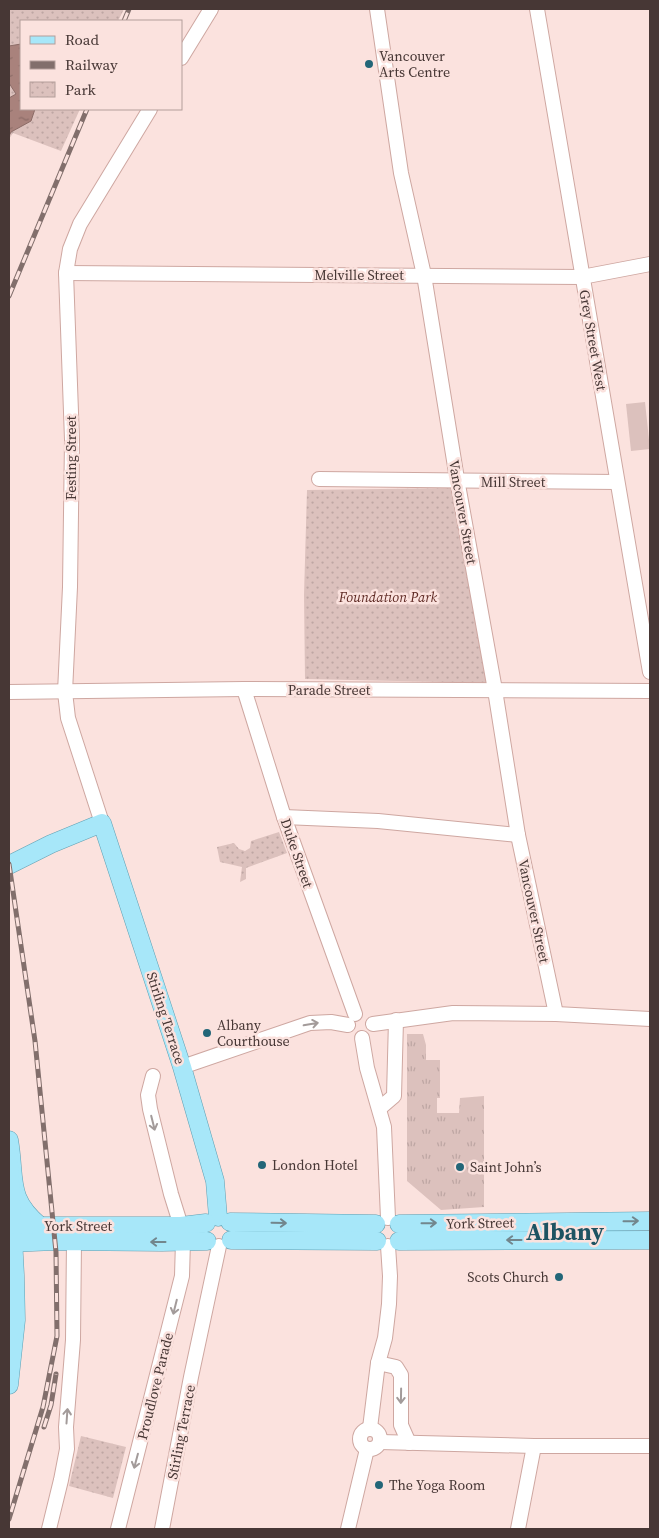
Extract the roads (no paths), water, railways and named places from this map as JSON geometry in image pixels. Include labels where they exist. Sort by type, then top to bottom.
[{"type":"main road","points":[[9,865],[51,844],[102,823]]},
{"type":"main road","name":"Stirling Terrace","points":[[102,823],[182,1067],[215,1181],[219,1231]]},
{"type":"main road","points":[[9,1140],[13,1181],[18,1202],[27,1216],[45,1236],[19,1256],[15,1275]]},
{"type":"main road","points":[[9,1164],[16,1320],[9,1385]]},
{"type":"main road","name":"York Street","points":[[388,1232],[650,1221]]},
{"type":"main road","name":"York Street","points":[[11,1235],[182,1234],[219,1231],[388,1232],[650,1240]]},
{"type":"street","points":[[182,56],[211,9]]},
{"type":"street","name":"Vancouver Street","points":[[377,9],[401,173],[424,275],[518,835],[556,1014]]},
{"type":"street","name":"Grey Street West","points":[[537,9],[650,672]]},
{"type":"street","name":"Festing Street","points":[[102,823],[68,718],[65,692],[70,587],[72,440],[66,273],[70,249],[80,224],[149,110]]},
{"type":"street","name":"Melville Street","points":[[66,273],[582,277],[650,264]]},
{"type":"street","name":"Mill Street","points":[[319,479],[458,482],[617,482]]},
{"type":"street","name":"Parade Street","points":[[9,692],[244,689],[650,691]]},
{"type":"street","name":"Duke Street","points":[[244,689],[351,1020]]},
{"type":"street","points":[[284,817],[378,821],[518,835]]},
{"type":"street","points":[[182,1067],[310,1024],[351,1020],[363,1013],[367,1015],[373,1024],[371,1033],[362,1038],[353,1036],[350,1033],[351,1020]]},
{"type":"street","points":[[373,1024],[453,1013],[556,1014],[650,1019]]},
{"type":"street","points":[[380,1108],[394,1096],[396,1020]]},
{"type":"street","points":[[362,1038],[367,1068],[380,1108],[386,1140],[390,1276],[385,1338],[378,1363],[370,1428]]},
{"type":"street","name":"Proudlove Parade","points":[[118,1529],[182,1276],[182,1234],[150,1109],[148,1095],[153,1076]]},
{"type":"street","name":"Stirling Terrace","points":[[162,1529],[219,1231]]},
{"type":"street","points":[[49,1529],[62,1480],[67,1449],[66,1427],[73,1340],[74,1234]]},
{"type":"street","points":[[378,1363],[396,1367],[401,1375],[401,1425],[409,1443]]},
{"type":"street","points":[[367,1449],[377,1447],[380,1442],[378,1432],[370,1428]]},
{"type":"street","points":[[367,1449],[361,1444],[360,1437],[364,1431],[370,1428]]},
{"type":"street","points":[[380,1442],[534,1446],[650,1446]]},
{"type":"street","points":[[518,1529],[534,1446]]},
{"type":"street","points":[[348,1529],[367,1449]]},
{"type":"water","points":[[20,44],[20,110],[35,110],[31,121],[11,132],[9,136],[9,98],[16,94],[9,83],[9,46]]},
{"type":"railway","points":[[124,20],[129,9]]},
{"type":"railway","points":[[9,296],[87,110]]},
{"type":"railway","points":[[9,864],[35,1041],[56,1252],[57,1336],[43,1407],[9,1519]]},
{"type":"railway","points":[[44,1427],[51,1405],[56,1374]]},
{"type":"place","name":"Vancouver Arts Centre","points":[[369,64]]},
{"type":"place","name":"Albany Courthouse","points":[[207,1033]]},
{"type":"place","name":"London Hotel","points":[[262,1165]]},
{"type":"place","name":"Saint John’s","points":[[460,1167]]},
{"type":"place","name":"Scots Church","points":[[559,1277]]},
{"type":"place","name":"The Yoga Room","points":[[379,1485]]},
{"type":"district","name":"Albany","points":[[565,1231]]},
{"type":"park label","name":"Foundation Park","points":[[388,597]]}]
